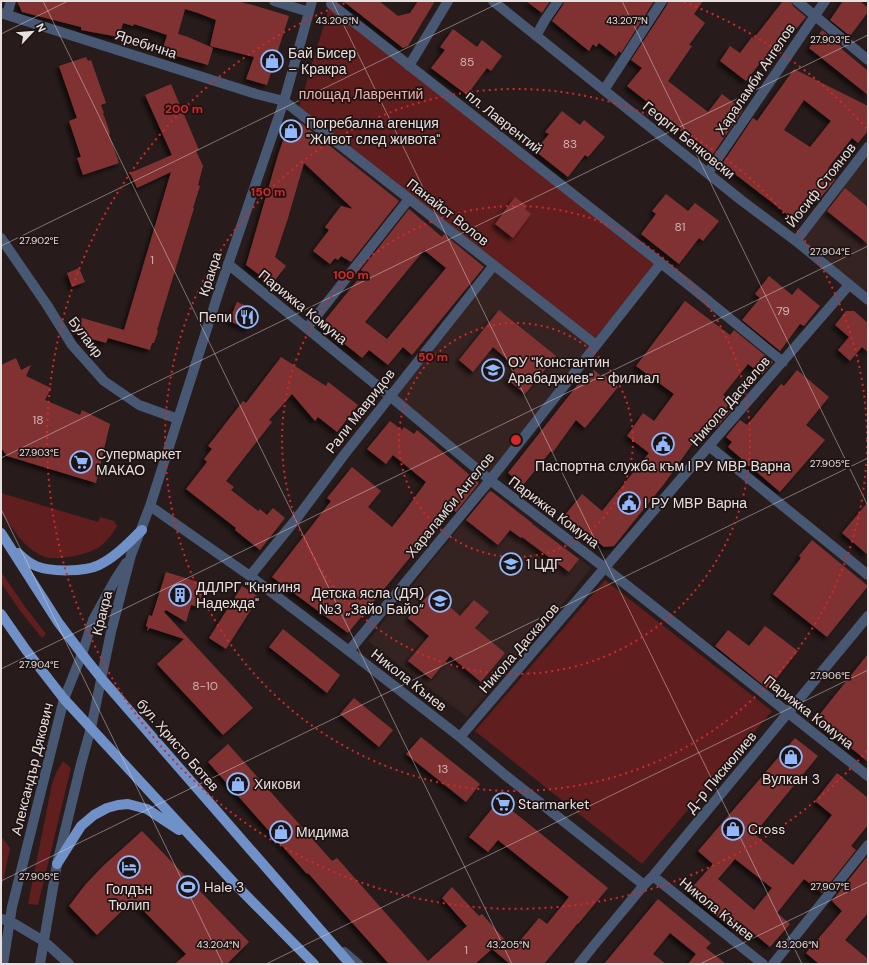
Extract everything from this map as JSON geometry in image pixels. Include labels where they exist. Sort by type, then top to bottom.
[{"type":"main road","points":[[10,546],[25,560],[37,566],[54,570],[83,570],[99,565],[117,554],[142,530]]},
{"type":"main road","name":"бул. Христо Ботев","points":[[1,533],[58,622],[101,678],[350,964]]},
{"type":"main road","points":[[1,614],[26,650],[64,699],[192,838],[314,964]]},
{"type":"main road","points":[[57,864],[81,826],[94,815],[107,808],[118,805],[128,804],[147,809],[192,838]]},
{"type":"street","points":[[4,14],[11,1]]},
{"type":"street","points":[[274,1],[310,12]]},
{"type":"street","name":"Кракра","points":[[82,654],[93,620],[131,555],[142,530],[228,264],[284,101],[312,1]]},
{"type":"street","points":[[409,66],[448,1]]},
{"type":"street","name":"Георги Бенковски","points":[[493,1],[741,200],[796,241],[868,300]]},
{"type":"street","points":[[536,36],[558,1]]},
{"type":"street","points":[[604,90],[662,1]]},
{"type":"street","points":[[797,1],[868,60]]},
{"type":"street","name":"Хараламби Ангелов","points":[[708,173],[825,1]]},
{"type":"street","name":"пл. Лаврентий","points":[[331,4],[569,190],[783,362]]},
{"type":"street","name":"Яребична","points":[[4,14],[256,94],[284,101]]},
{"type":"street","name":"Панайот Волов","points":[[284,101],[596,345]]},
{"type":"street","name":"Йосиф Стоянов","points":[[796,241],[868,147]]},
{"type":"street","points":[[307,328],[409,199]]},
{"type":"street","name":"Булаир","points":[[1,238],[47,305],[72,345],[104,381],[140,405],[178,419]]},
{"type":"street","name":"Хараламби Ангелов","points":[[349,651],[490,480],[661,263]]},
{"type":"street","name":"Парижка Комуна","points":[[228,264],[390,396],[490,480],[605,568],[868,776]]},
{"type":"street","name":"Рали Мавридов","points":[[250,576],[494,265]]},
{"type":"street","name":"Никола Даскалов","points":[[460,737],[849,285]]},
{"type":"street","points":[[709,446],[868,575]]},
{"type":"street","name":"Никола Кънев","points":[[150,506],[250,576],[349,651],[460,737],[505,775],[644,886]]},
{"type":"street","name":"Кракра","points":[[101,678],[131,555]]},
{"type":"street","name":"Д-р Пискюлиев","points":[[580,964],[594,944],[653,876],[868,616]]},
{"type":"street","name":"Александър Дякович","points":[[3,964],[6,920],[12,907],[64,699],[82,654]]},
{"type":"street","points":[[40,964],[45,942],[48,913],[57,864],[77,781],[92,728],[101,678]]},
{"type":"street","points":[[773,964],[868,845]]},
{"type":"street","name":"Никола Кънев","points":[[653,876],[763,964]]},
{"type":"street","points":[[6,920],[45,942],[69,964]]},
{"type":"street","points":[[329,939],[358,964]]},
{"type":"street","name":"Д-р Пискюлиев","points":[[572,964],[594,944]]},
{"type":"shaded area","points":[[868,148],[868,300],[796,241]]},
{"type":"shaded area","name":"ОУ \"Константин Арабаджиев\" - филиал","points":[[494,265],[596,345],[490,480],[390,396]]},
{"type":"shaded area","points":[[490,490],[591,568],[532,642],[467,717],[368,641]]},
{"type":"green space","name":"площад Лаврентий","points":[[329,8],[656,263],[595,338],[299,107]]},
{"type":"green space","points":[[1,493],[98,522],[100,517],[114,521],[117,526],[104,543],[92,551],[70,557],[50,558],[42,556],[22,541],[6,519],[1,511]]},
{"type":"green space","points":[[1,572],[46,634],[42,638],[21,612],[1,583]]},
{"type":"green space","points":[[605,580],[772,711],[642,864],[475,731]]},
{"type":"green space","points":[[63,761],[71,768],[38,905],[28,904],[52,784]]},
{"type":"green space","points":[[1,836],[10,848],[1,891]]},
{"type":"building","points":[[17,1],[236,1],[289,16],[267,85],[246,79],[254,57],[210,46],[216,20],[198,13],[185,9],[178,34],[213,48],[208,65],[162,52],[167,35],[134,24],[133,26],[123,23],[119,37],[81,30],[81,27],[22,12]]},
{"type":"building","points":[[343,1],[379,1],[398,16],[410,13],[418,1],[435,1],[408,46],[403,48]]},
{"type":"building","points":[[526,1],[550,1],[542,13]]},
{"type":"building","points":[[564,1],[654,1],[621,53],[619,51],[616,56],[599,43],[596,47],[593,44],[589,51],[552,21],[563,5]]},
{"type":"building","points":[[668,1],[703,1],[694,14],[705,23],[689,45],[692,46],[668,81],[708,112],[722,94],[743,110],[713,154],[627,86],[642,68],[631,60],[667,5]]},
{"type":"building","points":[[783,1],[791,1],[793,6],[806,17],[783,45],[780,42],[763,65],[760,63],[746,81],[720,61],[730,46],[740,53],[752,37],[754,38]]},
{"type":"building","points":[[843,1],[860,1],[868,8],[868,12],[850,36],[830,20]]},
{"type":"building","points":[[453,29],[477,47],[482,40],[502,56],[491,71],[487,68],[467,95],[431,68],[445,50],[440,47]]},
{"type":"building","points":[[822,30],[868,71],[868,95],[809,48]]},
{"type":"building","points":[[86,57],[88,61],[91,60],[106,103],[101,105],[119,163],[83,175],[77,158],[81,157],[69,121],[77,118],[59,66]]},
{"type":"building","points":[[794,69],[868,106],[868,131],[858,143],[852,138],[828,168],[835,174],[832,178],[835,180],[817,202],[814,199],[801,216],[792,218],[722,164],[753,118],[757,121]],"holes":[[[804,100],[831,121],[810,147],[784,130]]]},
{"type":"building","points":[[171,84],[199,150],[196,151],[203,166],[198,185],[200,186],[194,208],[154,343],[152,343],[150,350],[108,338],[106,343],[77,335],[82,318],[124,330],[171,172],[137,188],[130,173],[172,155],[145,95]]},
{"type":"building","points":[[562,111],[580,125],[584,120],[605,137],[588,157],[585,155],[568,177],[535,151],[549,134],[545,132]]},
{"type":"building","points":[[300,122],[399,201],[351,262],[341,256],[338,260],[335,258],[330,264],[313,251],[329,230],[325,227],[341,206],[353,209],[304,163],[275,257],[286,266],[272,284],[246,265],[288,126]]},
{"type":"building","points":[[845,188],[868,207],[868,244],[827,211]]},
{"type":"building","points":[[666,194],[688,211],[695,203],[719,221],[703,241],[699,238],[679,264],[641,234],[656,214],[652,211]]},
{"type":"building","points":[[515,197],[527,206],[525,209],[531,214],[513,238],[495,224]]},
{"type":"building","points":[[409,209],[442,237],[444,234],[484,267],[412,355],[403,347],[388,365],[369,350],[362,358],[321,325],[364,272],[361,270]],"holes":[[[424,250],[446,268],[387,339],[365,322]]]},
{"type":"building","points":[[79,268],[85,282],[72,287],[67,273]]},
{"type":"building","points":[[769,276],[792,295],[798,288],[820,306],[804,326],[800,324],[780,351],[742,320],[760,298],[755,294]]},
{"type":"building","points":[[685,301],[730,335],[734,330],[773,362],[762,375],[748,364],[723,395],[731,402],[726,408],[731,411],[716,428],[708,422],[664,484],[614,546],[604,547],[565,515],[582,494],[602,511],[649,453],[627,436],[643,413],[654,421],[674,394],[636,366]]},
{"type":"building","points":[[237,302],[256,310],[248,329],[229,321]]},
{"type":"building","points":[[499,310],[556,356],[525,394],[507,379],[516,367],[493,347],[473,372],[459,360]]},
{"type":"building","points":[[846,311],[854,311],[868,323],[868,352],[862,347],[850,361],[838,350],[849,337],[835,325]]},
{"type":"building","points":[[281,357],[326,386],[328,382],[358,405],[337,432],[318,417],[315,421],[292,394],[269,420],[272,422],[226,481],[234,487],[231,490],[258,511],[260,509],[267,515],[273,508],[285,518],[260,550],[235,530],[236,528],[186,489],[207,462],[204,459],[212,449],[208,446],[243,401],[246,403]]},
{"type":"building","points":[[16,358],[21,370],[31,365],[26,376],[51,388],[45,400],[80,415],[82,410],[110,424],[96,483],[7,456],[1,448],[1,365]]},
{"type":"building","points":[[594,370],[601,376],[603,374],[618,387],[585,428],[576,420],[553,452],[551,451],[523,485],[508,473],[586,374],[589,376]]},
{"type":"building","points":[[797,370],[829,397],[806,425],[825,440],[780,492],[728,447],[732,442],[726,437],[740,420],[747,425],[781,384],[784,386]]},
{"type":"building","points":[[390,421],[402,430],[404,427],[414,434],[417,430],[479,483],[456,512],[452,509],[430,533],[348,633],[272,577],[331,501],[327,498],[352,467],[381,491],[368,507],[392,527],[404,512],[426,482],[393,455],[386,464],[367,449]]},
{"type":"building","points":[[491,491],[579,559],[569,572],[522,537],[521,538],[510,530],[498,545],[466,520]]},
{"type":"building","points":[[868,502],[868,555],[842,533]]},
{"type":"building","points":[[812,540],[868,586],[827,637],[773,594],[801,558],[799,556]]},
{"type":"building","points":[[166,572],[205,584],[198,607],[191,605],[186,622],[166,610],[164,612],[253,708],[223,735],[157,664],[184,639],[150,628],[147,631],[148,627],[146,626],[149,615],[152,616]]},
{"type":"building","points":[[242,586],[259,597],[226,649],[209,638]]},
{"type":"building","points":[[432,591],[460,616],[474,600],[489,612],[475,628],[505,653],[481,682],[450,656],[431,679],[408,661],[429,636],[408,618]]},
{"type":"building","points":[[765,626],[798,651],[768,689],[715,646],[728,630],[749,646]]},
{"type":"building","points":[[283,629],[340,675],[327,693],[269,647]]},
{"type":"building","points":[[868,654],[868,762],[816,719]]},
{"type":"building","points":[[354,698],[393,730],[379,747],[340,714]]},
{"type":"building","points":[[421,737],[480,784],[466,802],[406,754]]},
{"type":"building","points":[[795,738],[818,756],[754,834],[793,865],[832,815],[815,801],[837,773],[868,798],[868,825],[851,846],[856,850],[822,893],[804,879],[777,913],[790,924],[770,947],[740,922],[733,930],[688,892],[713,864],[698,851]],"holes":[[[735,859],[772,888],[754,910],[718,879]]]},
{"type":"building","points":[[228,744],[332,861],[337,858],[428,961],[467,926],[442,898],[452,887],[479,916],[482,914],[513,949],[539,918],[547,924],[569,897],[498,840],[488,852],[469,837],[499,800],[608,888],[544,964],[510,964],[492,949],[475,964],[389,964],[208,762]]},
{"type":"building","points":[[142,831],[249,942],[227,964],[175,964],[186,954],[133,900],[97,935],[69,906],[85,885],[103,866]]},
{"type":"building","points":[[866,858],[868,860],[868,913],[845,940],[868,959],[868,964],[819,964],[806,953],[842,911],[832,901]]},
{"type":"building","points":[[658,899],[711,943],[706,948],[726,964],[688,964],[696,954],[670,933],[653,954],[666,964],[604,964]]},
{"type":"place","name":"Бай Бисер – Кракра","points":[[272,61]]},
{"type":"place","name":"Погребална агенция \"Живот след живота\"","points":[[291,131]]},
{"type":"place","name":"Пепи","points":[[247,317]]},
{"type":"place","name":"ОУ \"Константин Арабаджиев\" - филиал","points":[[493,370]]},
{"type":"place","name":"Паспортна служба към I РУ МВР Варна","points":[[663,444]]},
{"type":"place","name":"Супермаркет МАКАО","points":[[81,462]]},
{"type":"place","name":"I РУ МВР Варна","points":[[629,503]]},
{"type":"place","name":"1 ЦДГ","points":[[511,564]]},
{"type":"place","name":"ДДЛРГ \"Княгиня Надежда\"","points":[[180,595]]},
{"type":"place","name":"Детска ясла (ДЯ) №3 „Зайо Байо“","points":[[440,601]]},
{"type":"place","name":"Вулкан 3","points":[[791,757]]},
{"type":"place","name":"Хикови","points":[[238,784]]},
{"type":"place","name":"Starmarket","points":[[503,804]]},
{"type":"place","name":"Cross","points":[[733,829]]},
{"type":"place","name":"Мидима","points":[[281,832]]},
{"type":"place","name":"Голдън Тюлип","points":[[129,867]]},
{"type":"place","name":"Hale 3","points":[[188,887]]}]
